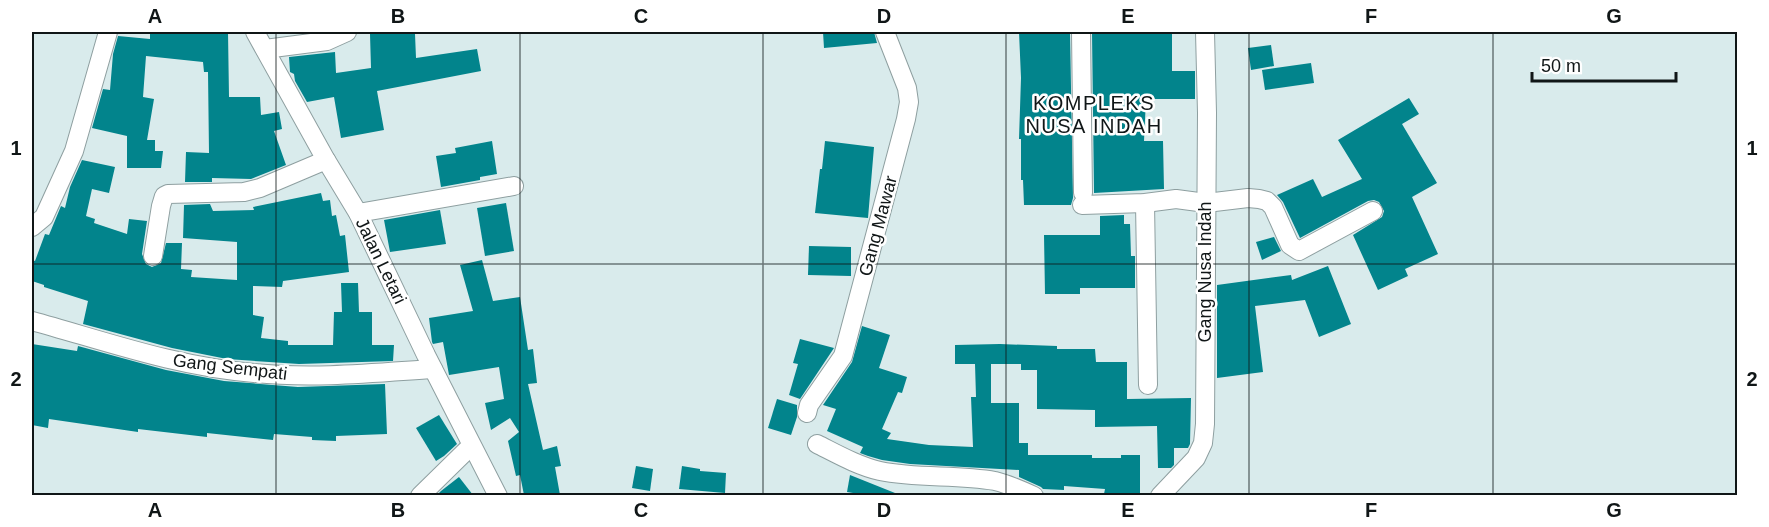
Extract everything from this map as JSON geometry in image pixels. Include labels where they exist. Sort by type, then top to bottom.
[{"type":"street","points":[[32,227],[44,217],[74,151],[108,32]]},
{"type":"street","name":"Jalan Letari","points":[[255,32],[358,213],[471,446],[498,495]]},
{"type":"street","points":[[265,49],[327,41],[347,32]]},
{"type":"street","name":"Gang Mawar","points":[[807,413],[809,405],[843,356],[906,119],[909,102],[907,88],[885,32]]},
{"type":"street","points":[[1081,32],[1083,199],[1145,203],[1176,199],[1206,203],[1248,198],[1267,201],[1273,207],[1290,245],[1299,251],[1373,211]]},
{"type":"street","name":"Gang Nusa Indah","points":[[1160,495],[1196,458],[1203,443],[1205,424],[1205,32]]},
{"type":"street","points":[[153,256],[162,200],[168,194],[244,192],[260,188],[326,160]]},
{"type":"street","points":[[358,213],[513,186]]},
{"type":"street","points":[[1145,203],[1148,385]]},
{"type":"street","name":"Gang Sempati","points":[[32,321],[150,356],[253,373],[352,376],[433,369]]},
{"type":"street","points":[[816,444],[849,460],[878,470],[909,475],[976,478],[997,482],[1034,495]]},
{"type":"street","points":[[420,495],[471,446]]},
{"type":"building","points":[[150,32],[228,32],[229,97],[260,97],[261,115],[279,112],[282,129],[274,131],[286,165],[251,179],[212,178],[212,182],[185,182],[186,152],[209,153],[208,72],[204,72],[203,62],[146,56],[143,97],[154,99],[147,140],[155,140],[155,151],[163,151],[161,168],[127,168],[127,136],[92,128],[103,89],[110,90],[113,54],[118,36],[150,39]]},
{"type":"building","points":[[823,32],[874,32],[877,43],[824,48]]},
{"type":"building","points":[[1019,32],[1070,32],[1073,198],[1071,205],[1024,205],[1023,180],[1021,180],[1021,139],[1019,139],[1021,78]]},
{"type":"building","points":[[1092,32],[1172,32],[1172,71],[1195,71],[1195,99],[1146,99],[1144,141],[1163,141],[1164,189],[1094,193]]},
{"type":"building","points":[[370,34],[415,34],[416,58],[477,49],[481,71],[377,91],[384,130],[341,138],[334,97],[307,102],[295,81],[294,74],[290,72],[289,57],[335,52],[336,73],[371,68]]},
{"type":"building","points":[[1271,45],[1274,66],[1251,70],[1248,48]]},
{"type":"building","points":[[1311,63],[1314,83],[1265,90],[1262,70]]},
{"type":"building","points":[[1409,98],[1419,114],[1402,124],[1437,183],[1412,197],[1438,254],[1405,269],[1408,276],[1378,290],[1353,235],[1382,217],[1384,211],[1379,202],[1368,201],[1300,238],[1283,202],[1277,195],[1313,179],[1322,197],[1362,179],[1338,140]]},
{"type":"building","points":[[492,141],[497,174],[480,177],[480,180],[441,187],[436,156],[456,153],[455,148]]},
{"type":"building","points":[[825,141],[874,147],[868,218],[815,213]]},
{"type":"building","points":[[82,160],[115,167],[109,193],[92,189],[86,216],[95,219],[94,223],[127,234],[129,219],[147,221],[142,254],[146,264],[152,267],[161,263],[166,243],[182,243],[181,269],[192,270],[191,277],[237,280],[237,242],[183,238],[184,205],[210,204],[213,211],[254,210],[253,207],[321,193],[323,201],[330,200],[332,216],[336,215],[340,236],[345,235],[349,272],[283,281],[282,287],[253,286],[253,315],[264,317],[261,338],[288,341],[288,345],[333,345],[334,312],[342,312],[341,283],[358,283],[359,312],[372,312],[372,345],[394,345],[393,361],[299,364],[227,359],[172,348],[83,324],[88,301],[32,281],[32,260],[35,261],[45,234],[49,235],[61,206],[65,208],[70,187]]},
{"type":"building","points":[[506,203],[514,251],[485,256],[477,208]]},
{"type":"building","points":[[440,210],[446,244],[390,252],[384,220]]},
{"type":"building","points":[[1124,215],[1124,224],[1130,224],[1131,256],[1135,256],[1135,288],[1080,288],[1080,294],[1045,294],[1044,235],[1100,235],[1100,216]]},
{"type":"building","points":[[1274,237],[1281,251],[1262,260],[1256,242]]},
{"type":"building","points":[[809,246],[851,247],[851,276],[808,275]]},
{"type":"building","points":[[482,260],[493,301],[520,297],[528,350],[533,349],[537,383],[528,384],[543,450],[557,446],[561,466],[555,467],[560,495],[524,495],[520,475],[516,476],[508,441],[519,432],[510,418],[491,430],[485,403],[504,399],[499,367],[449,375],[443,342],[433,344],[432,342],[429,318],[473,311],[460,265]]},
{"type":"building","points":[[1328,266],[1351,324],[1319,337],[1305,300],[1255,306],[1263,372],[1217,378],[1217,285],[1291,275],[1292,280]]},
{"type":"building","points":[[862,326],[890,335],[879,368],[907,377],[902,393],[898,392],[882,429],[891,433],[887,439],[929,445],[973,447],[971,397],[976,397],[975,364],[955,364],[955,345],[1000,344],[1057,346],[1057,349],[1095,349],[1096,362],[1127,362],[1127,399],[1191,398],[1190,444],[1188,448],[1174,448],[1174,465],[1171,468],[1158,468],[1157,426],[1095,427],[1095,410],[1037,409],[1037,370],[1021,370],[1021,364],[991,364],[991,403],[1019,403],[1019,443],[1028,443],[1028,455],[1092,455],[1092,458],[1121,458],[1121,455],[1140,455],[1140,494],[1104,494],[1105,489],[1064,486],[1064,490],[1043,489],[1019,477],[1019,470],[910,464],[868,456],[860,453],[863,447],[827,431],[836,409],[823,405],[852,362]]},
{"type":"building","points":[[800,339],[834,348],[800,399],[789,395],[798,364],[793,363]]},
{"type":"building","points":[[32,344],[77,351],[78,346],[166,370],[224,381],[298,387],[385,384],[387,434],[336,436],[336,441],[274,434],[273,440],[207,433],[207,437],[138,429],[138,432],[49,419],[48,428],[32,425]]},
{"type":"building","points":[[777,399],[797,405],[797,417],[791,435],[768,428]]},
{"type":"building","points":[[439,415],[457,444],[436,461],[416,428]]},
{"type":"building","points":[[636,466],[653,469],[650,491],[632,488]]},
{"type":"building","points":[[682,466],[700,469],[700,471],[726,473],[725,493],[679,489]]},
{"type":"building","points":[[850,475],[895,493],[894,495],[865,495],[847,492]]},
{"type":"building","points":[[459,477],[473,495],[437,495],[441,491]]},
{"type":"district","name":"KOMPLEKS NUSA INDAH","points":[[1094,114]]}]
